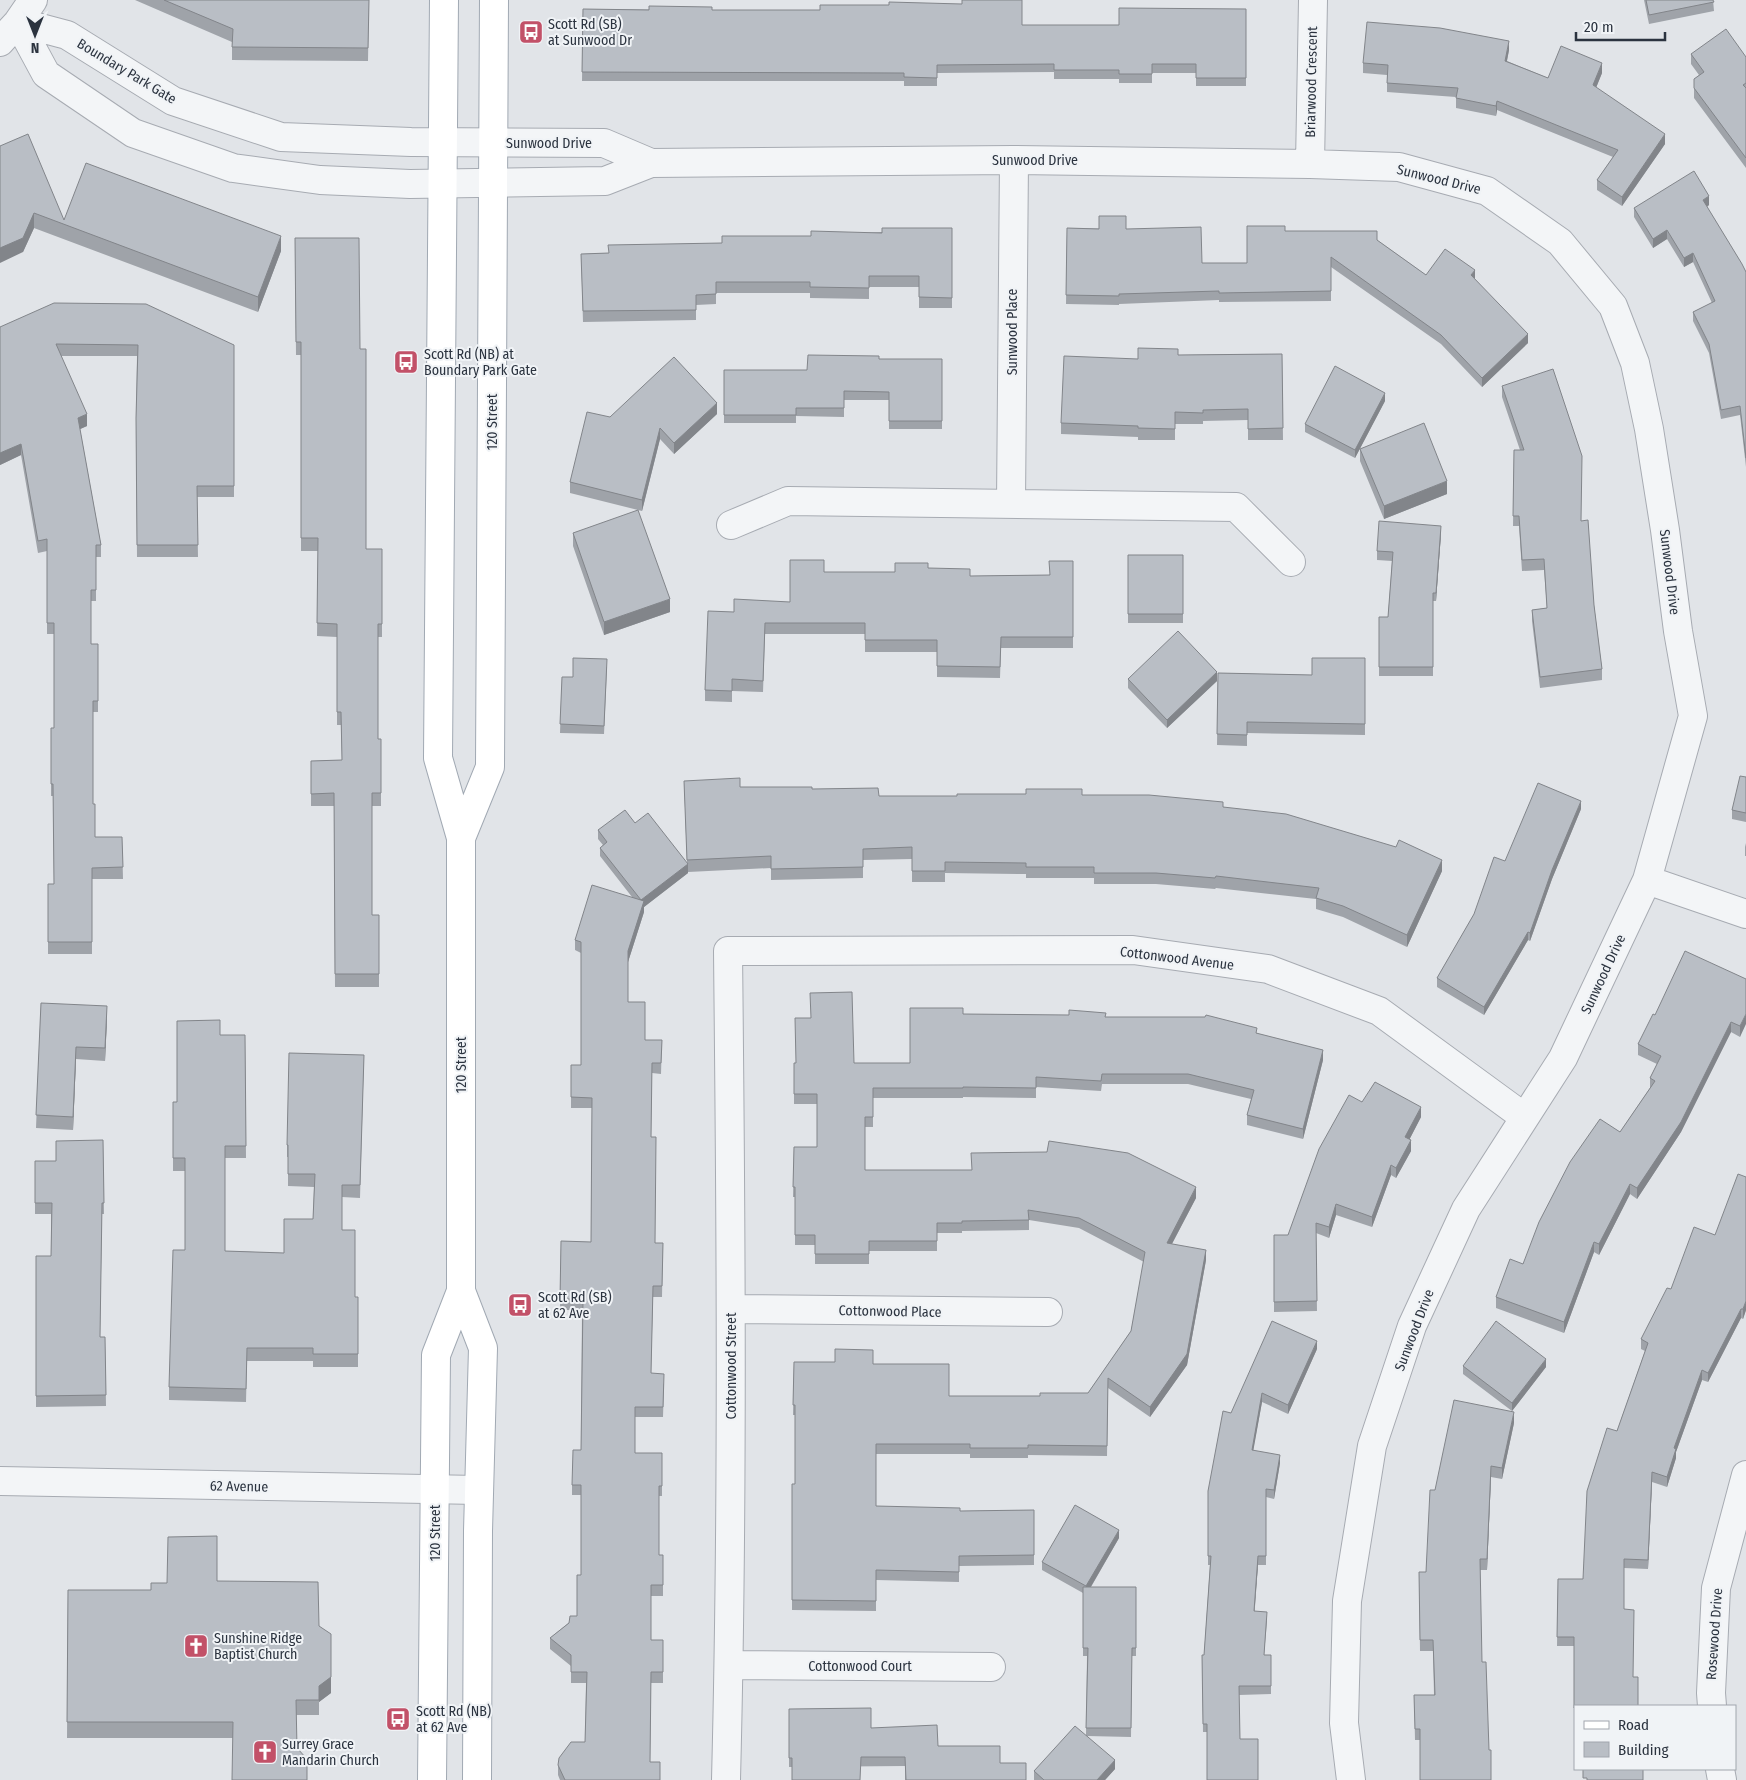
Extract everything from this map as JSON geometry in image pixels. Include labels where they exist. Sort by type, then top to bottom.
[{"type":"main road","name":"120 Street","points":[[444,0],[438,758],[461,838],[461,1291],[483,1348],[478,1490],[477,1780]]},
{"type":"main road","name":"120 Street","points":[[461,838],[490,767],[494,0]]},
{"type":"main road","name":"120 Street","points":[[432,1780],[436,1355],[461,1291]]},
{"type":"street","points":[[33,0],[9,32],[46,74],[133,133],[233,168],[320,180],[388,184],[443,183]]},
{"type":"street","name":"Briarwood Crescent","points":[[1310,164],[1313,0]]},
{"type":"street","name":"Boundary Park Gate","points":[[9,32],[67,35],[173,101],[282,137],[443,142]]},
{"type":"street","name":"Sunwood Drive","points":[[443,142],[604,143],[651,163]]},
{"type":"street","name":"Sunwood Drive","points":[[443,183],[605,181],[651,163],[1014,160],[1399,167],[1487,191],[1560,242],[1613,306],[1635,363],[1649,429],[1678,631],[1693,716],[1647,880],[1563,1058],[1466,1209],[1412,1326],[1372,1446],[1348,1601],[1344,1723],[1351,1780]]},
{"type":"street","name":"Sunwood Place","points":[[1011,503],[1014,160]]},
{"type":"street","points":[[731,525],[788,501],[1236,507],[1291,562]]},
{"type":"street","points":[[1647,880],[1746,914]]},
{"type":"street","name":"Cottonwood Avenue","points":[[728,952],[1133,950],[1268,969],[1379,1011],[1524,1117]]},
{"type":"street","name":"Cottonwood Street","points":[[726,1780],[732,1310],[728,952]]},
{"type":"street","name":"Cottonwood Place","points":[[732,1310],[1048,1312]]},
{"type":"street","name":"Rosewood Drive","points":[[1712,1705],[1716,1588],[1746,1475]]},
{"type":"street","name":"62 Avenue","points":[[0,1482],[478,1490]]},
{"type":"street","name":"Cottonwood Court","points":[[728,1664],[991,1666]]},
{"type":"building","points":[[164,0],[369,0],[368,48],[232,47],[233,29]]},
{"type":"building","points":[[962,0],[1022,0],[1022,25],[1119,25],[1119,8],[1246,9],[1246,78],[1196,78],[1196,64],[1152,64],[1152,74],[1119,74],[1119,70],[1054,70],[1054,64],[937,65],[937,78],[904,77],[904,73],[582,72],[583,9],[649,10],[649,6],[712,7],[712,10],[820,10],[820,5],[889,5],[889,2],[962,4]]},
{"type":"building","points":[[1646,0],[1713,0],[1714,2],[1649,15]]},
{"type":"building","points":[[1367,22],[1440,28],[1509,41],[1505,61],[1548,78],[1561,46],[1602,63],[1593,85],[1665,134],[1622,197],[1597,180],[1618,150],[1497,101],[1496,106],[1456,98],[1458,88],[1387,83],[1388,65],[1363,63]]},
{"type":"building","points":[[1726,29],[1746,57],[1746,83],[1743,85],[1746,88],[1746,158],[1694,88],[1694,79],[1704,72],[1691,54]]},
{"type":"building","points":[[28,134],[64,220],[86,163],[281,236],[258,297],[34,213],[23,238],[0,248],[0,146]]},
{"type":"building","points":[[1694,171],[1709,196],[1703,200],[1746,272],[1746,458],[1740,406],[1721,410],[1709,344],[1693,312],[1715,301],[1693,253],[1684,258],[1667,230],[1653,239],[1634,208]]},
{"type":"building","points":[[1099,216],[1126,216],[1126,229],[1201,227],[1202,263],[1247,263],[1247,226],[1285,226],[1285,231],[1377,231],[1377,240],[1426,275],[1445,249],[1475,270],[1471,275],[1528,334],[1482,378],[1441,335],[1331,257],[1331,291],[1219,293],[1219,291],[1119,294],[1119,296],[1066,295],[1067,228],[1099,229]]},
{"type":"building","points":[[882,228],[952,228],[952,298],[919,297],[919,276],[869,276],[869,288],[810,287],[810,282],[716,282],[716,294],[696,295],[696,310],[583,311],[581,254],[609,253],[608,245],[722,243],[722,236],[811,236],[811,231],[882,233]]},
{"type":"building","points":[[295,238],[359,238],[360,349],[366,349],[366,549],[382,549],[382,624],[378,624],[378,739],[381,739],[381,793],[372,793],[372,915],[379,915],[379,974],[335,974],[334,793],[311,794],[311,761],[342,760],[341,712],[337,712],[337,624],[317,623],[318,538],[301,538],[301,342],[296,342]]},
{"type":"building","points":[[54,303],[146,304],[234,345],[234,486],[197,486],[198,545],[137,545],[136,418],[138,345],[56,344],[87,414],[78,418],[101,545],[96,545],[96,590],[91,590],[91,644],[98,644],[98,701],[93,701],[93,804],[95,804],[95,837],[122,837],[123,867],[92,868],[92,942],[48,942],[48,884],[54,884],[51,728],[54,728],[54,623],[47,623],[47,539],[38,541],[21,444],[0,453],[0,327]]},
{"type":"building","points":[[1138,348],[1178,349],[1178,355],[1282,354],[1283,428],[1248,429],[1248,409],[1203,410],[1203,413],[1175,412],[1175,429],[1061,423],[1064,356],[1138,359]]},
{"type":"building","points":[[808,355],[879,356],[879,359],[942,359],[942,421],[889,421],[889,392],[844,391],[844,408],[796,408],[796,415],[724,415],[724,370],[807,370]]},
{"type":"building","points":[[674,357],[717,403],[674,443],[660,428],[642,500],[570,482],[587,412],[610,417]]},
{"type":"building","points":[[1335,366],[1385,393],[1355,450],[1305,424]]},
{"type":"building","points":[[1553,369],[1582,456],[1581,521],[1588,520],[1594,605],[1602,669],[1540,677],[1532,610],[1547,608],[1544,559],[1522,560],[1519,516],[1513,516],[1514,450],[1524,450],[1502,386]]},
{"type":"building","points":[[1424,423],[1447,481],[1384,506],[1360,449]]},
{"type":"building","points":[[638,510],[670,599],[604,622],[573,533]]},
{"type":"building","points":[[1379,521],[1441,526],[1436,593],[1433,593],[1433,667],[1379,667],[1379,617],[1388,617],[1393,552],[1377,551]]},
{"type":"building","points":[[1128,555],[1183,555],[1183,614],[1128,614]]},
{"type":"building","points":[[790,560],[824,560],[824,572],[895,572],[895,563],[928,563],[928,568],[970,569],[970,576],[1050,575],[1049,561],[1073,561],[1073,637],[1001,637],[1000,667],[937,666],[937,640],[865,640],[865,623],[765,623],[763,681],[732,679],[732,691],[705,690],[708,611],[734,612],[734,599],[790,602]]},
{"type":"building","points":[[1178,631],[1217,672],[1167,720],[1128,679]]},
{"type":"building","points":[[573,658],[607,659],[604,726],[560,724],[562,677],[573,677]]},
{"type":"building","points":[[1312,658],[1365,658],[1365,724],[1247,722],[1247,735],[1217,734],[1218,673],[1312,675]]},
{"type":"building","points":[[1740,776],[1746,777],[1746,813],[1732,810]]},
{"type":"building","points":[[740,778],[740,787],[878,788],[879,796],[1026,794],[1026,789],[1082,789],[1082,795],[1149,795],[1223,802],[1223,807],[1286,814],[1396,847],[1399,840],[1442,860],[1407,935],[1343,906],[1316,898],[1319,888],[1216,876],[1215,878],[1156,873],[1094,873],[1094,867],[1026,867],[1026,863],[945,862],[945,871],[912,871],[912,847],[863,849],[863,867],[771,869],[771,856],[687,860],[684,781]]},
{"type":"building","points":[[1538,783],[1581,801],[1552,870],[1530,933],[1528,932],[1484,1007],[1437,978],[1474,914],[1494,857],[1505,861]]},
{"type":"building","points":[[625,810],[635,823],[648,813],[688,864],[641,900],[600,848],[607,842],[598,830]]},
{"type":"building","points":[[592,885],[644,901],[628,951],[628,1002],[645,1002],[645,1040],[662,1040],[661,1063],[652,1063],[651,1137],[656,1137],[655,1243],[663,1243],[662,1286],[653,1286],[651,1373],[664,1374],[663,1407],[635,1407],[635,1453],[662,1453],[662,1486],[659,1486],[659,1555],[663,1555],[663,1585],[651,1585],[651,1640],[663,1640],[663,1672],[651,1672],[650,1762],[660,1762],[660,1780],[565,1780],[558,1765],[559,1758],[571,1742],[585,1742],[587,1672],[571,1672],[571,1655],[550,1638],[569,1623],[570,1616],[577,1616],[577,1575],[581,1575],[581,1485],[572,1485],[573,1450],[581,1450],[583,1299],[560,1299],[561,1241],[591,1242],[592,1098],[571,1097],[571,1065],[581,1065],[581,942],[575,940]]},
{"type":"building","points":[[1685,951],[1746,979],[1746,1014],[1740,1026],[1731,1022],[1681,1122],[1637,1188],[1630,1184],[1599,1244],[1594,1242],[1564,1322],[1496,1297],[1510,1259],[1523,1264],[1539,1222],[1570,1162],[1600,1119],[1620,1132],[1655,1081],[1650,1078],[1661,1056],[1638,1044],[1653,1014],[1655,1015]]},
{"type":"building","points":[[852,992],[854,1063],[910,1063],[910,1008],[963,1008],[963,1014],[1069,1015],[1069,1010],[1106,1013],[1105,1017],[1205,1017],[1206,1015],[1257,1028],[1256,1033],[1323,1050],[1303,1129],[1247,1115],[1254,1090],[1188,1074],[1102,1074],[1101,1081],[1036,1077],[1036,1088],[873,1088],[873,1117],[865,1117],[865,1170],[972,1170],[971,1153],[1047,1152],[1049,1141],[1128,1153],[1196,1187],[1167,1243],[1206,1250],[1187,1354],[1150,1407],[1108,1378],[1107,1446],[1028,1445],[1028,1448],[970,1448],[970,1444],[876,1444],[876,1506],[960,1508],[960,1511],[1034,1510],[1034,1555],[959,1556],[959,1572],[876,1570],[876,1601],[792,1600],[792,1484],[795,1484],[794,1362],[835,1362],[835,1349],[873,1350],[873,1364],[949,1364],[949,1396],[1040,1396],[1040,1393],[1088,1393],[1131,1331],[1145,1252],[1079,1218],[1028,1210],[1029,1220],[937,1223],[937,1241],[869,1241],[869,1254],[815,1254],[815,1235],[795,1235],[794,1147],[817,1147],[817,1094],[794,1094],[794,1063],[796,1063],[795,1018],[811,1018],[810,993]]},
{"type":"building","points":[[41,1003],[107,1006],[105,1048],[76,1047],[73,1117],[36,1115]]},
{"type":"building","points":[[220,1020],[220,1035],[245,1035],[246,1146],[225,1146],[225,1251],[284,1253],[284,1219],[313,1219],[315,1174],[288,1174],[289,1053],[364,1055],[360,1185],[342,1185],[342,1230],[355,1230],[355,1297],[358,1297],[358,1354],[313,1354],[313,1348],[247,1348],[246,1389],[169,1387],[173,1250],[185,1250],[185,1158],[173,1158],[173,1102],[177,1102],[177,1021]]},
{"type":"building","points":[[1375,1082],[1421,1107],[1405,1137],[1411,1140],[1396,1168],[1391,1165],[1372,1217],[1336,1204],[1329,1227],[1316,1223],[1317,1301],[1274,1302],[1274,1235],[1288,1235],[1319,1149],[1349,1095],[1362,1102]]},
{"type":"building","points":[[103,1140],[104,1203],[102,1203],[100,1337],[105,1337],[106,1395],[36,1396],[36,1256],[51,1256],[52,1203],[35,1203],[35,1161],[56,1161],[56,1141]]},
{"type":"building","points":[[1738,1174],[1746,1177],[1746,1301],[1708,1373],[1702,1370],[1674,1448],[1676,1449],[1667,1477],[1652,1472],[1648,1560],[1624,1559],[1624,1609],[1634,1610],[1633,1677],[1638,1677],[1638,1705],[1574,1705],[1574,1637],[1557,1637],[1558,1579],[1583,1579],[1587,1491],[1607,1428],[1617,1431],[1648,1343],[1641,1339],[1667,1288],[1671,1289],[1694,1227],[1715,1235]]},
{"type":"building","points":[[1272,1321],[1317,1341],[1288,1405],[1262,1393],[1252,1450],[1280,1455],[1274,1490],[1266,1489],[1266,1556],[1258,1556],[1254,1611],[1267,1612],[1264,1655],[1271,1655],[1271,1686],[1239,1686],[1240,1739],[1258,1739],[1258,1780],[1207,1780],[1207,1724],[1203,1724],[1202,1655],[1204,1655],[1211,1556],[1208,1556],[1208,1491],[1223,1411],[1231,1413]]},
{"type":"building","points":[[1496,1321],[1546,1359],[1512,1403],[1463,1366]]},
{"type":"building","points":[[1454,1400],[1514,1412],[1502,1468],[1491,1466],[1487,1559],[1480,1559],[1482,1662],[1486,1662],[1491,1780],[1420,1780],[1420,1729],[1415,1729],[1414,1695],[1435,1695],[1433,1640],[1420,1640],[1419,1572],[1426,1572],[1430,1490],[1435,1490]]},
{"type":"building","points":[[1075,1505],[1119,1530],[1086,1586],[1042,1562]]},
{"type":"building","name":"Sunshine Ridge Baptist Church","points":[[217,1536],[217,1581],[318,1582],[319,1626],[331,1634],[331,1677],[319,1686],[319,1700],[296,1700],[297,1748],[307,1759],[307,1780],[232,1780],[233,1722],[67,1722],[68,1590],[151,1590],[151,1583],[167,1583],[168,1537]]},
{"type":"building","points":[[1083,1587],[1136,1587],[1136,1648],[1132,1648],[1131,1728],[1086,1728],[1088,1648],[1083,1648]]},
{"type":"building","points":[[871,1708],[871,1728],[937,1725],[938,1746],[1000,1746],[1000,1763],[1026,1763],[1026,1780],[906,1780],[905,1757],[861,1757],[860,1780],[792,1780],[792,1758],[789,1758],[789,1709]]},
{"type":"building","points":[[1075,1726],[1115,1760],[1097,1780],[1044,1780],[1034,1771]]},
{"type":"building","points":[[1583,1770],[1643,1770],[1643,1780],[1587,1780],[1587,1778],[1583,1778]]},
{"type":"place","name":"Scott Rd (SB) at Sunwood Dr","points":[[531,32]]},
{"type":"place","name":"Scott Rd (NB) at Boundary Park Gate","points":[[406,362]]},
{"type":"place","name":"Scott Rd (SB) at 62 Ave","points":[[520,1305]]},
{"type":"place","name":"Sunshine Ridge Baptist Church","points":[[196,1646]]},
{"type":"place","name":"Scott Rd (NB) at 62 Ave","points":[[398,1719]]},
{"type":"place","name":"Surrey Grace Mandarin Church","points":[[265,1752]]}]
